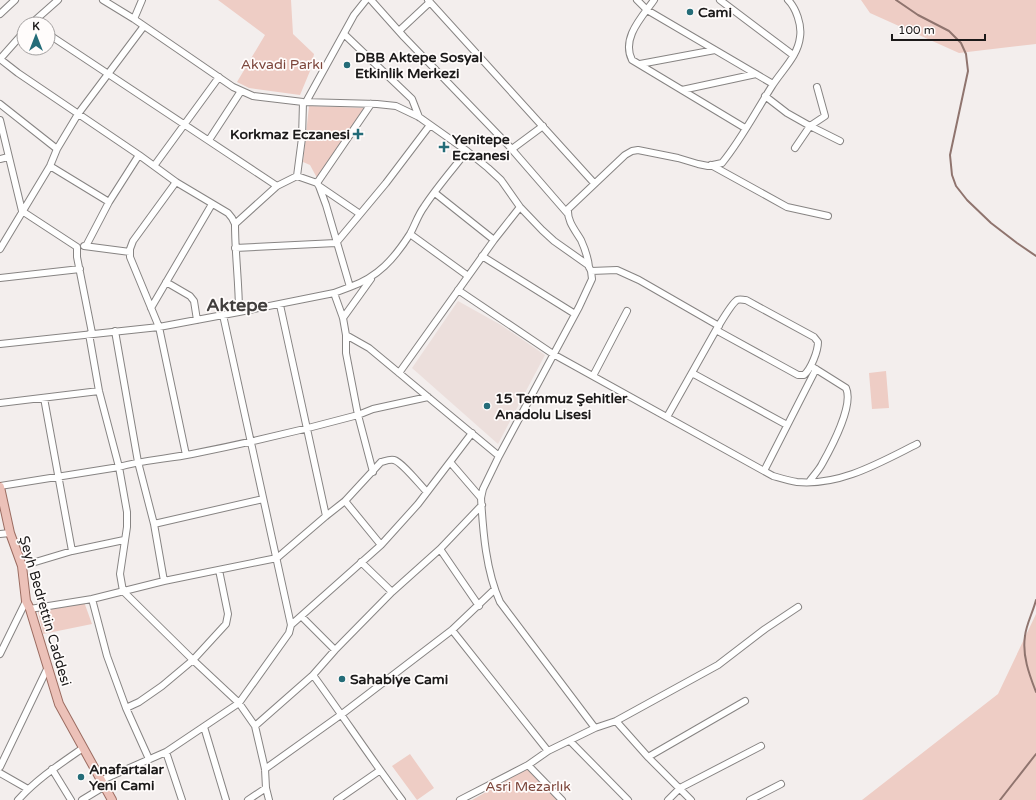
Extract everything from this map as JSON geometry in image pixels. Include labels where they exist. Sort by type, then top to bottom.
[{"type":"main road","name":"Şeyh Bedrettin Caddesi","points":[[0,487],[10,533],[22,566],[26,601],[30,609],[47,669],[59,704],[112,800]]},
{"type":"street","points":[[41,16],[58,0]]},
{"type":"street","points":[[103,0],[134,19],[219,77],[241,91],[253,96],[305,102],[396,106],[419,117],[467,151],[501,180],[520,207],[554,242],[588,265],[590,270]]},
{"type":"street","points":[[134,19],[142,0]]},
{"type":"street","points":[[297,176],[300,162],[305,102],[354,15],[366,0]]},
{"type":"street","points":[[371,0],[512,149],[568,214]]},
{"type":"street","points":[[637,0],[647,10],[773,84]]},
{"type":"street","points":[[654,0],[630,36],[629,53],[632,60],[745,128]]},
{"type":"street","points":[[720,0],[793,55]]},
{"type":"street","points":[[595,728],[521,632],[500,602],[494,590],[487,556],[481,498],[483,489],[592,279],[587,255],[581,240],[570,223],[568,208],[625,155],[632,151],[638,150],[678,158],[698,164],[711,165],[722,163],[733,149],[765,96],[797,50],[801,28],[792,4],[788,0]]},
{"type":"street","points":[[0,14],[13,1]]},
{"type":"street","points":[[399,31],[429,1],[594,183]]},
{"type":"street","points":[[0,249],[50,166],[57,149],[78,114],[144,26]]},
{"type":"street","points":[[344,34],[412,99],[419,117]]},
{"type":"street","points":[[56,39],[277,186]]},
{"type":"street","points":[[16,41],[0,59],[176,182],[228,214],[232,218],[235,224],[239,312]]},
{"type":"street","points":[[640,64],[715,50]]},
{"type":"street","points":[[682,90],[756,74]]},
{"type":"street","points":[[154,166],[219,77]]},
{"type":"street","points":[[795,148],[810,126],[825,116],[817,88]]},
{"type":"street","points":[[209,140],[241,91]]},
{"type":"street","points":[[765,96],[787,113],[840,141]]},
{"type":"street","points":[[0,104],[57,149]]},
{"type":"street","points":[[318,184],[371,104]]},
{"type":"street","points":[[0,120],[22,211],[77,247],[86,246],[130,252]]},
{"type":"street","points":[[235,248],[336,243],[430,125]]},
{"type":"street","points":[[512,149],[542,126]]},
{"type":"street","points":[[343,318],[372,278],[394,256],[410,234],[424,208],[467,151]]},
{"type":"street","points":[[86,246],[109,202],[139,155]]},
{"type":"street","points":[[0,159],[8,156]]},
{"type":"street","points":[[711,165],[787,207],[828,216]]},
{"type":"street","points":[[50,166],[109,202]]},
{"type":"street","points":[[235,224],[277,186],[297,176],[318,184],[360,214]]},
{"type":"street","points":[[176,182],[133,241],[130,257],[159,327],[186,456]]},
{"type":"street","points":[[318,184],[326,205],[350,288]]},
{"type":"street","points":[[435,193],[494,240]]},
{"type":"street","points":[[152,308],[212,204]]},
{"type":"street","points":[[400,373],[482,256],[520,207]]},
{"type":"street","points":[[410,234],[468,276]]},
{"type":"street","points":[[77,247],[77,257],[91,333],[99,391],[119,467],[127,512],[127,528],[120,574],[123,591],[239,703],[255,726],[265,769],[266,788],[269,800]]},
{"type":"street","points":[[482,256],[575,314]]},
{"type":"street","points":[[0,278],[80,269]]},
{"type":"street","points":[[590,270],[617,270],[639,280],[798,375],[804,375],[813,368]]},
{"type":"street","points":[[0,344],[91,333],[159,327],[280,305],[334,293],[350,288],[372,278]]},
{"type":"street","points":[[166,282],[190,296],[194,301],[197,320]]},
{"type":"street","points":[[458,290],[553,354],[773,476],[796,482],[837,479],[875,465],[917,444]]},
{"type":"street","points":[[334,293],[343,318],[346,335],[346,353],[358,415],[372,472]]},
{"type":"street","points":[[667,417],[717,328],[735,301],[740,299],[746,300],[814,337],[818,342],[818,347],[813,368],[764,471]]},
{"type":"street","points":[[280,305],[326,516]]},
{"type":"street","points":[[593,376],[627,311]]},
{"type":"street","points":[[82,800],[103,783],[149,759],[166,752],[239,703],[289,633],[291,625],[223,315]]},
{"type":"street","points":[[115,331],[138,462],[154,524],[164,581]]},
{"type":"street","points":[[346,335],[369,348],[499,456]]},
{"type":"street","points":[[809,482],[822,465],[842,422],[848,399],[846,388],[813,368]]},
{"type":"street","points":[[692,373],[787,425]]},
{"type":"street","points":[[0,403],[99,391]]},
{"type":"street","points":[[0,487],[119,467],[138,462],[186,456],[306,429],[358,415],[373,408],[428,396]]},
{"type":"street","points":[[44,398],[72,551]]},
{"type":"street","points":[[291,625],[382,545],[418,504],[472,433]]},
{"type":"street","points":[[30,609],[92,599],[164,581],[277,558],[345,501],[381,462],[387,460],[394,460],[400,463],[427,492]]},
{"type":"street","points":[[450,462],[481,498]]},
{"type":"street","points":[[154,524],[263,499]]},
{"type":"street","points":[[345,501],[382,545]]},
{"type":"street","points":[[255,726],[313,675],[335,650],[392,592],[440,548],[482,505]]},
{"type":"street","points":[[0,534],[10,533]]},
{"type":"street","points":[[22,566],[72,551],[124,540]]},
{"type":"street","points":[[440,548],[479,606]]},
{"type":"street","points":[[361,562],[392,592]]},
{"type":"street","points":[[126,708],[139,702],[162,686],[193,660],[226,624],[228,614],[219,570]]},
{"type":"street","points":[[265,769],[342,714],[452,630],[479,606],[494,590]]},
{"type":"street","points":[[92,599],[107,656],[126,708],[149,759]]},
{"type":"street","points":[[0,652],[26,601]]},
{"type":"street","points":[[460,800],[528,765],[548,751],[595,728],[616,720],[718,665],[765,629],[798,607]]},
{"type":"street","points":[[301,616],[335,650]]},
{"type":"street","points":[[452,630],[548,751]]},
{"type":"street","points":[[0,767],[47,669]]},
{"type":"street","points":[[313,675],[342,714],[379,771],[402,800]]},
{"type":"street","points":[[648,757],[745,701]]},
{"type":"street","points":[[616,720],[648,757],[691,800]]},
{"type":"street","points":[[204,727],[226,800]]},
{"type":"street","points":[[570,741],[628,800]]},
{"type":"street","points":[[668,800],[680,788],[761,746]]},
{"type":"street","points":[[18,800],[28,789],[52,769],[84,748]]},
{"type":"street","points":[[166,752],[182,800]]},
{"type":"street","points":[[528,765],[562,800]]},
{"type":"street","points":[[52,769],[71,800]]},
{"type":"street","points":[[337,800],[379,771]]},
{"type":"street","points":[[0,774],[28,789]]},
{"type":"street","points":[[750,800],[780,784]]},
{"type":"street","points":[[248,800],[266,788]]},
{"type":"shaded area","name":"15 Temmuz Şehitler Anadolu Lisesi","points":[[458,301],[501,325],[545,355],[498,444],[412,368]]},
{"type":"green space","name":"Akvadi Parkı","points":[[218,0],[291,0],[293,34],[314,54],[310,71],[300,95],[249,88],[237,82],[265,35]]},
{"type":"green space","points":[[861,0],[1036,0],[1036,44],[959,53],[870,13]]},
{"type":"green space","points":[[309,106],[365,108],[317,178],[310,165],[303,162]]},
{"type":"green space","points":[[886,371],[889,408],[872,409],[869,373]]},
{"type":"green space","points":[[83,599],[92,624],[43,634],[37,608]]},
{"type":"green space","points":[[1036,614],[1036,800],[862,800],[998,694]]},
{"type":"green space","points":[[410,754],[434,788],[417,800],[392,766]]},
{"type":"green space","name":"Asri Mezarlık","points":[[530,767],[562,800],[472,800]]},
{"type":"waterway","points":[[896,0],[918,15],[949,31],[961,43],[966,54],[968,71],[950,155],[952,175],[956,186],[967,200],[991,223],[1036,256]]},
{"type":"waterway","points":[[1036,600],[1027,627],[1024,643],[1027,664],[1036,692]]},
{"type":"waterway","points":[[1000,800],[1036,754]]},
{"type":"place","name":"Cami","points":[[690,12]]},
{"type":"place","name":"DBB Aktepe Sosyal Etkinlik Merkezi","points":[[347,65]]},
{"type":"place","name":"Korkmaz Eczanesi","points":[[358,134]]},
{"type":"place","name":"Yenitepe Eczanesi","points":[[444,147]]},
{"type":"place","name":"15 Temmuz Şehitler Anadolu Lisesi","points":[[487,406]]},
{"type":"place","name":"Sahabiye Cami","points":[[342,679]]},
{"type":"place","name":"Anafartalar Yeni Cami","points":[[81,777]]},
{"type":"district","name":"Aktepe","points":[[237,305]]}]
